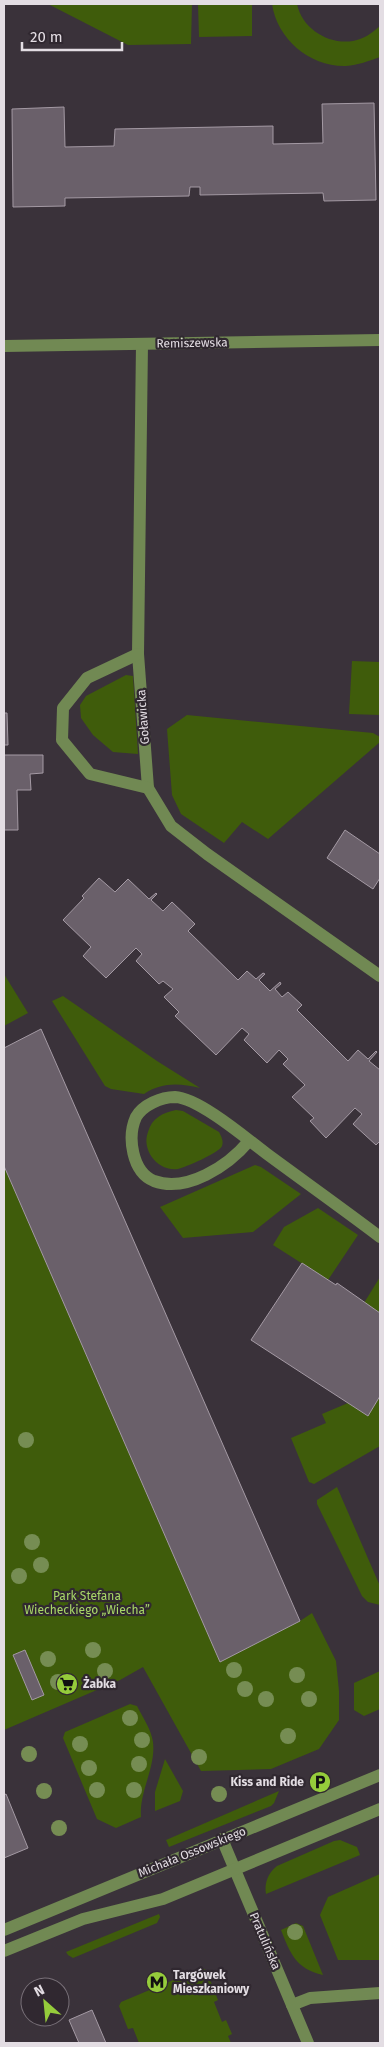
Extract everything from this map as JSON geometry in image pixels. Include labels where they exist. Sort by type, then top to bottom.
[{"type":"street","name":"Remiszewska","points":[[4,346],[380,340]]},
{"type":"street","name":"Goławicka","points":[[142,344],[138,654],[148,788],[171,826],[207,854],[380,976]]},
{"type":"street","points":[[138,654],[87,678],[63,708],[62,740],[90,774],[148,788]]},
{"type":"street","points":[[248,1141],[230,1161],[216,1169],[188,1182],[168,1185],[149,1179],[141,1170],[136,1162],[133,1150],[133,1131],[137,1116],[156,1101],[175,1097],[189,1101],[203,1108],[380,1237]]},
{"type":"street","name":"Michała Ossowskiego","points":[[4,1930],[380,1775]]},
{"type":"street","points":[[4,1951],[83,1919],[163,1899],[380,1809]]},
{"type":"street","name":"Pratulińska","points":[[222,1839],[308,2043]]},
{"type":"street","points":[[292,2005],[310,1998],[380,1993]]},
{"type":"green space","points":[[48,4],[192,4],[191,44],[128,45]]},
{"type":"green space","points":[[198,4],[252,4],[252,36],[199,37]]},
{"type":"green space","points":[[272,4],[297,4],[304,21],[311,28],[326,38],[344,42],[357,40],[380,26],[380,57],[346,66],[320,62],[297,49],[288,39],[275,17]]},
{"type":"green space","points":[[352,661],[380,662],[380,715],[349,714]]},
{"type":"green space","points":[[126,675],[133,676],[138,754],[113,752],[93,735],[81,718],[80,705],[86,696]]},
{"type":"green space","points":[[187,715],[373,733],[380,737],[380,742],[268,839],[242,822],[224,843],[181,814],[172,795],[167,729]]},
{"type":"green space","points":[[4,974],[28,1013],[4,1026]]},
{"type":"green space","points":[[63,996],[157,1061],[200,1088],[171,1085],[157,1087],[144,1094],[111,1089],[105,1086],[52,1001]]},
{"type":"green space","points":[[176,1110],[183,1111],[219,1132],[223,1144],[220,1149],[188,1166],[171,1169],[164,1167],[153,1158],[149,1152],[146,1139],[150,1127],[155,1120],[166,1113]]},
{"type":"green space","points":[[255,1165],[261,1167],[301,1194],[253,1232],[183,1238],[160,1207]]},
{"type":"green space","name":"Park Stefana Wiecheckiego „Wiecha”","points":[[4,1166],[220,1661],[300,1621],[312,1613],[336,1661],[339,1691],[339,1720],[319,1749],[271,1769],[201,1771],[143,1667],[120,1680],[4,1730]]},
{"type":"green space","points":[[318,1208],[358,1235],[328,1280],[273,1245],[284,1227]]},
{"type":"green space","points":[[380,1277],[380,1313],[364,1303]]},
{"type":"green space","points":[[380,1396],[380,1446],[314,1484],[309,1482],[291,1438],[326,1423],[322,1414],[348,1403],[368,1416]]},
{"type":"green space","points":[[337,1487],[380,1586],[380,1605],[368,1602],[362,1596],[317,1504],[317,1500]]},
{"type":"green space","points":[[380,1671],[380,1709],[364,1716],[354,1710],[354,1683]]},
{"type":"green space","points":[[130,1704],[137,1706],[152,1737],[152,1761],[142,1798],[141,1817],[116,1828],[97,1819],[63,1738],[65,1732]]},
{"type":"green space","points":[[165,1759],[183,1791],[180,1801],[155,1811],[155,1792]]},
{"type":"green space","points":[[279,1791],[271,1806],[169,1847],[166,1840]]},
{"type":"green space","points":[[340,1840],[357,1847],[360,1855],[266,1894],[267,1879],[277,1866]]},
{"type":"green space","points":[[380,1874],[380,1960],[338,1960],[320,1915],[328,1897]]},
{"type":"green space","points":[[159,1914],[160,1917],[157,1923],[73,1958],[66,1952]]},
{"type":"green space","points":[[296,1923],[303,1926],[323,1975],[306,1969],[291,1953],[281,1930]]},
{"type":"green space","points":[[202,1968],[206,1970],[218,2000],[214,2002],[222,2022],[226,2020],[232,2034],[228,2036],[231,2043],[139,2043],[133,2028],[128,2029],[119,2006],[121,2002]]},
{"type":"building","points":[[374,103],[376,200],[324,201],[323,193],[200,195],[200,187],[190,187],[189,196],[65,198],[65,206],[13,207],[12,109],[64,107],[65,147],[114,146],[115,129],[273,126],[273,144],[323,143],[322,104]]},
{"type":"building","points":[[4,713],[7,713],[8,745],[4,745]]},
{"type":"building","points":[[4,755],[43,755],[43,773],[30,774],[31,790],[17,790],[18,830],[4,830]]},
{"type":"building","points":[[345,830],[380,854],[380,878],[373,889],[327,858]]},
{"type":"building","points":[[99,878],[115,892],[128,879],[149,899],[156,893],[151,900],[163,911],[172,902],[195,924],[188,931],[238,980],[247,971],[256,979],[263,973],[265,974],[259,980],[270,991],[280,982],[281,984],[275,989],[282,997],[288,992],[302,1005],[297,1010],[348,1061],[358,1050],[368,1059],[376,1051],[369,1061],[380,1070],[380,1141],[376,1145],[353,1124],[362,1114],[355,1108],[326,1138],[310,1121],[314,1118],[292,1097],[305,1085],[283,1064],[288,1059],[279,1050],[267,1063],[244,1040],[249,1034],[242,1028],[216,1055],[175,1016],[179,1012],[164,997],[173,989],[163,981],[159,984],[136,961],[142,954],[136,948],[106,978],[83,956],[91,947],[63,920],[84,898],[82,896]]},
{"type":"building","points":[[41,1029],[300,1621],[220,1662],[4,1166],[4,1048]]},
{"type":"building","points":[[302,1263],[336,1285],[337,1283],[380,1313],[380,1396],[368,1416],[251,1340]]},
{"type":"building","points":[[25,1650],[44,1695],[32,1700],[13,1655]]},
{"type":"building","points":[[6,1794],[28,1848],[4,1858],[4,1795]]},
{"type":"building","points":[[92,2010],[106,2043],[79,2043],[70,2020]]},
{"type":"place","name":"Żabka","points":[[67,1684]]},
{"type":"place","name":"Kiss and Ride","points":[[320,1782]]},
{"type":"place","name":"Targówek Mieszkaniowy","points":[[157,1982]]}]
